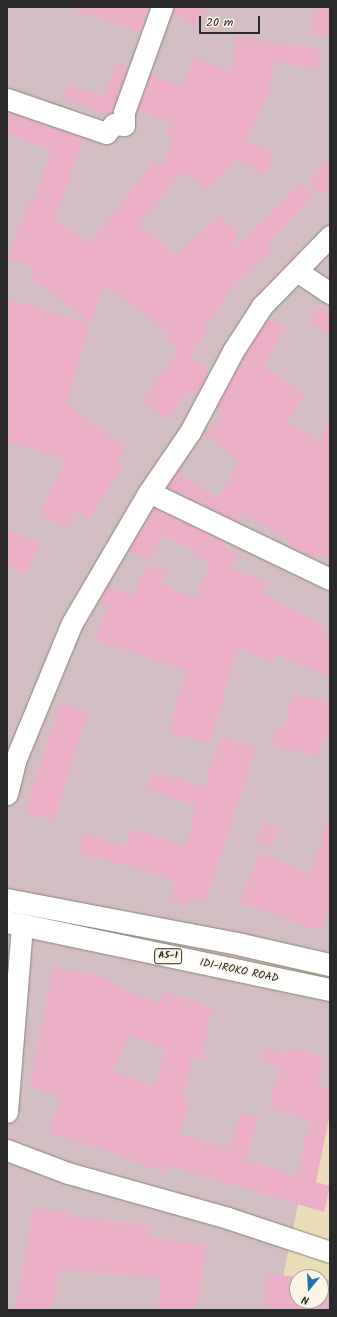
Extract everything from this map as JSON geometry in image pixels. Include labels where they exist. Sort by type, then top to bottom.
[{"type":"highway","name":"A5-1","points":[[7,900],[242,945],[330,965]]},
{"type":"highway","name":"IDI-IROKO ROAD","points":[[14,924],[330,990]]},
{"type":"street","points":[[7,99],[106,133],[114,124],[124,125],[124,112],[162,7]]},
{"type":"street","points":[[7,794],[15,761],[72,623],[149,492],[190,432],[233,351],[262,306],[330,236]]},
{"type":"street","points":[[297,271],[330,293]]},
{"type":"street","points":[[149,492],[330,579]]},
{"type":"street","points":[[7,1112],[14,924]]},
{"type":"street","points":[[7,1150],[68,1173],[228,1218],[330,1252]]},
{"type":"shaded area","points":[[7,7],[330,7],[330,1102],[320,1100],[276,1310],[7,1310]]},
{"type":"building","points":[[75,7],[149,7],[140,32],[74,11]]},
{"type":"building","points":[[174,7],[207,7],[193,27],[173,13]]},
{"type":"building","points":[[316,7],[330,7],[330,37],[310,34]]},
{"type":"building","points":[[237,36],[321,50],[317,71],[275,61],[269,93],[246,141],[275,155],[266,174],[236,160],[205,191],[188,174],[186,176],[182,172],[138,225],[176,256],[219,214],[238,234],[228,255],[300,183],[314,196],[268,243],[273,248],[226,292],[229,294],[204,329],[207,332],[188,357],[165,339],[169,334],[103,284],[91,323],[29,278],[35,270],[7,258],[28,201],[34,203],[51,149],[7,135],[7,112],[84,138],[55,219],[89,244],[153,162],[163,165],[173,138],[164,135],[173,124],[137,111],[150,74],[180,86],[195,56],[231,73]]},
{"type":"building","points":[[116,61],[128,66],[112,112],[107,115],[63,99],[68,84],[104,96]]},
{"type":"building","points":[[330,157],[330,187],[322,196],[307,183]]},
{"type":"building","points":[[7,299],[90,324],[66,404],[126,449],[117,462],[123,466],[89,519],[75,512],[67,528],[39,516],[65,459],[7,442]]},
{"type":"building","points":[[317,306],[330,313],[330,335],[308,323]]},
{"type":"building","points":[[268,319],[285,328],[264,367],[305,395],[287,422],[318,442],[330,420],[330,559],[318,553],[315,559],[290,546],[292,542],[243,514],[239,522],[167,487],[177,472],[219,498],[238,461],[205,434],[223,413],[216,409],[243,357]]},
{"type":"building","points":[[178,350],[209,370],[196,396],[188,391],[168,420],[141,402]]},
{"type":"building","points":[[154,508],[227,543],[224,548],[237,553],[231,569],[267,583],[263,594],[324,626],[321,633],[330,638],[330,679],[277,654],[273,663],[241,650],[239,653],[236,652],[210,744],[168,732],[186,671],[95,641],[107,604],[99,601],[107,587],[133,596],[147,564],[166,572],[161,585],[196,598],[210,562],[194,556],[195,551],[163,535],[149,561],[129,551]]},
{"type":"building","points":[[7,530],[39,543],[27,574],[7,566]]},
{"type":"building","points":[[293,693],[330,703],[330,736],[325,735],[318,757],[272,745],[277,726],[284,728]]},
{"type":"building","points":[[60,703],[88,712],[54,821],[25,812]]},
{"type":"building","points":[[221,737],[256,748],[205,902],[189,899],[187,906],[170,900],[175,881],[96,856],[95,860],[78,854],[84,834],[126,847],[132,829],[185,846],[197,806],[147,791],[152,772],[204,787]]},
{"type":"building","points":[[327,820],[330,821],[330,906],[321,931],[239,903],[260,853],[309,875]]},
{"type":"building","points":[[263,824],[277,829],[272,848],[256,842]]},
{"type":"building","points":[[53,967],[96,975],[114,982],[113,986],[159,1004],[164,991],[213,1009],[205,1032],[208,1033],[201,1060],[192,1057],[183,1099],[190,1101],[179,1135],[229,1149],[240,1112],[258,1118],[245,1161],[297,1176],[310,1120],[268,1108],[280,1068],[260,1062],[265,1048],[289,1054],[290,1048],[324,1058],[317,1085],[330,1089],[330,1114],[316,1182],[330,1186],[324,1212],[166,1165],[165,1172],[148,1167],[117,1154],[49,1134],[61,1097],[29,1087]],"holes":[[[129,1036],[166,1048],[154,1087],[112,1071]]]},
{"type":"building","points":[[33,1207],[69,1213],[68,1217],[147,1225],[146,1237],[206,1245],[197,1310],[158,1310],[162,1278],[59,1270],[52,1310],[15,1310]]},
{"type":"building","points":[[266,1274],[289,1276],[289,1309],[329,1309],[330,1279],[330,1310],[263,1310]]}]
